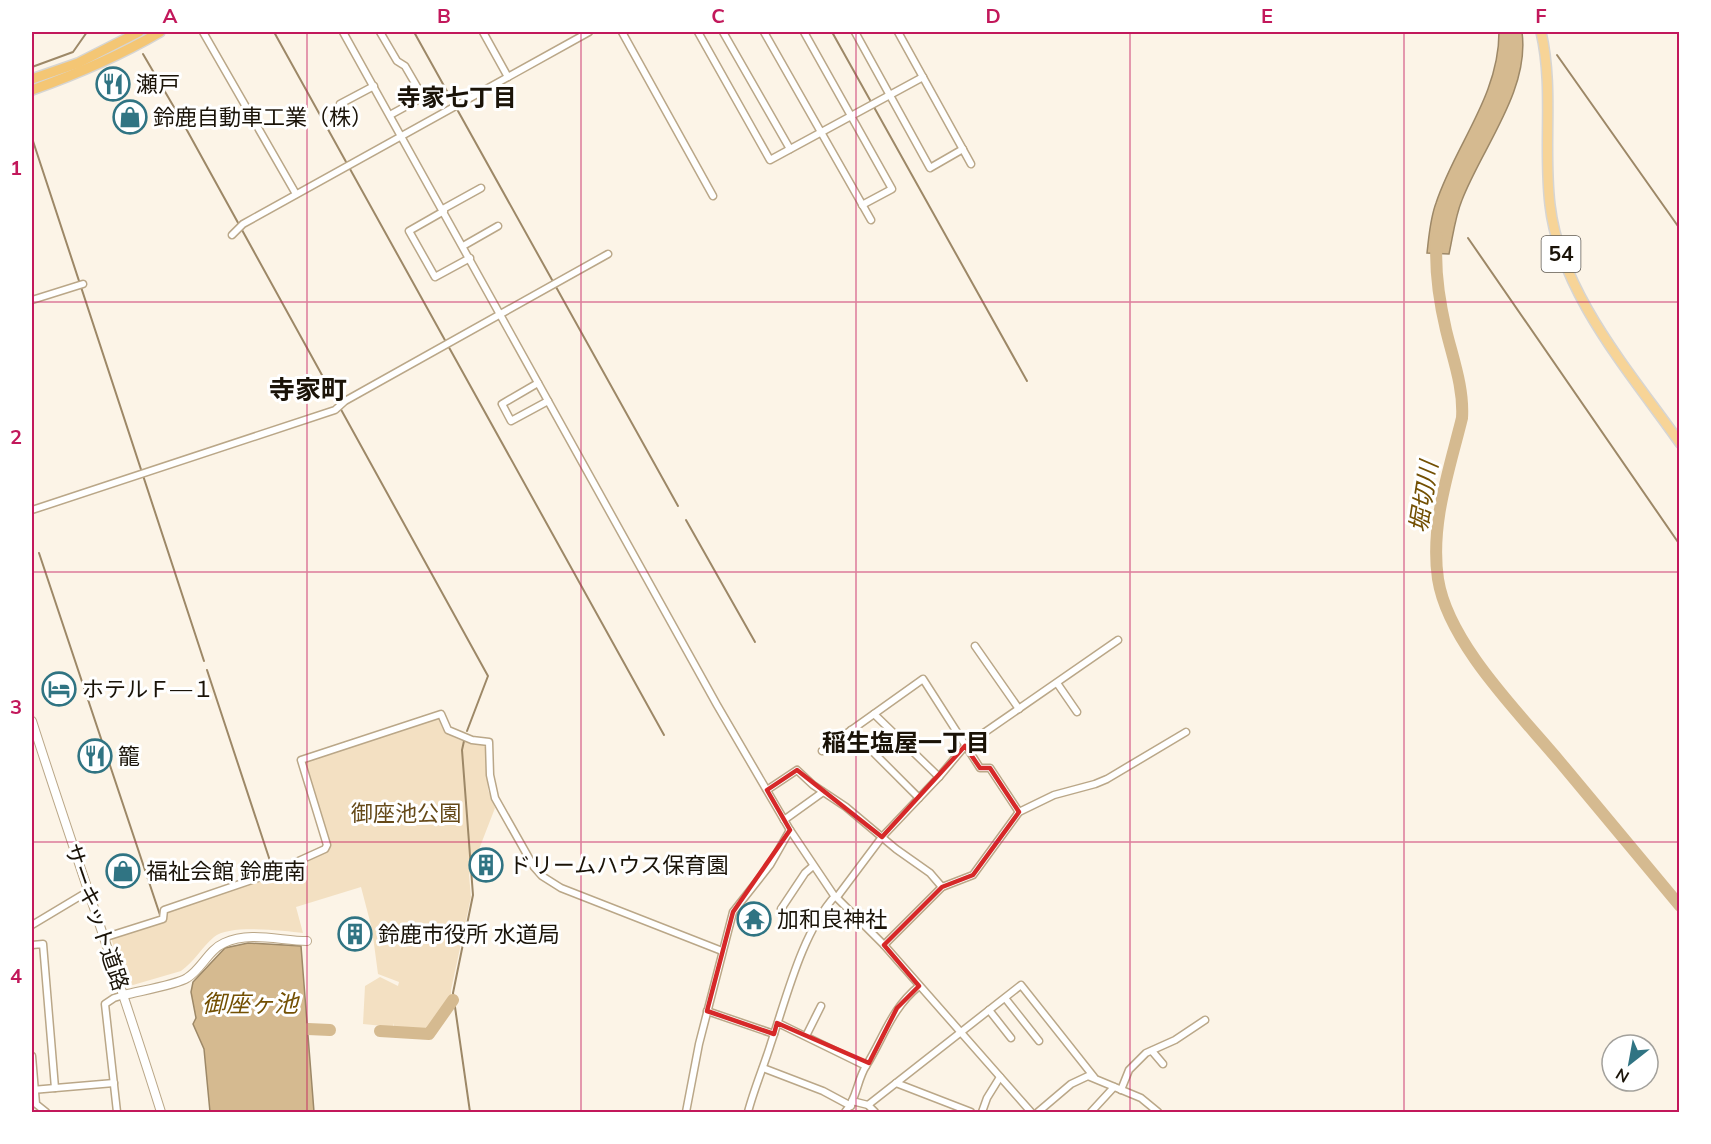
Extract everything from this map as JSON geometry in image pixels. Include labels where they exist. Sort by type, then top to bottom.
[{"type":"highway","points":[[32,80],[78,63],[139,32]]},
{"type":"highway","points":[[32,90],[106,61],[160,32]]},
{"type":"main road","name":"54","points":[[1541,32],[1546,64],[1548,187],[1559,249],[1581,300],[1680,443]]},
{"type":"street","points":[[203,32],[296,194]]},
{"type":"street","points":[[343,32],[717,705],[790,830],[836,897],[884,945],[1031,1113]]},
{"type":"street","points":[[380,32],[397,61],[405,66],[423,97],[390,115]]},
{"type":"street","points":[[483,32],[508,77]]},
{"type":"street","points":[[232,235],[240,226],[296,194],[589,32]]},
{"type":"street","points":[[622,32],[713,196]]},
{"type":"street","points":[[698,32],[770,159],[923,77]]},
{"type":"street","points":[[723,32],[789,149]]},
{"type":"street","points":[[764,32],[871,220]]},
{"type":"street","points":[[804,32],[892,189],[862,206]]},
{"type":"street","points":[[855,32],[930,168],[963,149]]},
{"type":"street","points":[[898,32],[971,164]]},
{"type":"street","points":[[340,104],[374,86]]},
{"type":"street","points":[[470,258],[435,277],[409,231],[481,188]]},
{"type":"street","points":[[463,246],[498,226]]},
{"type":"street","points":[[32,510],[315,417],[336,408],[608,254]]},
{"type":"street","points":[[32,300],[80,285]]},
{"type":"street","points":[[538,383],[502,404],[512,421],[548,401]]},
{"type":"street","points":[[748,1113],[752,1095],[806,944],[827,906],[882,837],[965,746],[1118,640]]},
{"type":"street","points":[[975,646],[1019,709]]},
{"type":"street","points":[[822,752],[923,679],[980,768],[990,768],[1019,812]]},
{"type":"street","points":[[1057,683],[1077,712]]},
{"type":"street","points":[[103,938],[163,919],[164,909],[272,873],[325,849],[327,845],[300,760],[441,714],[448,730],[472,740],[489,742],[490,775],[495,798],[534,867],[542,876],[561,888],[722,951]]},
{"type":"street","points":[[874,714],[939,777]]},
{"type":"street","name":"サーキット道路","points":[[32,721],[161,1113]]},
{"type":"street","points":[[851,730],[919,798]]},
{"type":"street","points":[[884,945],[942,887],[974,875],[1019,812],[1053,795],[1107,779],[1186,732]]},
{"type":"street","points":[[767,790],[797,771],[930,873],[942,887]]},
{"type":"street","points":[[784,820],[823,792]]},
{"type":"street","points":[[686,1113],[699,1044],[733,912],[770,865],[790,830]]},
{"type":"street","points":[[781,909],[805,873],[813,866]]},
{"type":"street","points":[[32,925],[87,892]]},
{"type":"street","points":[[117,1113],[105,1004],[108,1000],[185,979],[212,951],[224,943],[262,938],[308,941]]},
{"type":"street","points":[[32,945],[43,944],[55,1088]]},
{"type":"street","points":[[868,1105],[1021,985],[1094,1077]]},
{"type":"street","points":[[845,1113],[866,1066],[897,1008],[919,986]]},
{"type":"street","points":[[1005,998],[1039,1041]]},
{"type":"street","points":[[806,1036],[821,1006]]},
{"type":"street","points":[[989,1010],[1011,1038]]},
{"type":"street","points":[[708,1011],[774,1034]]},
{"type":"street","points":[[1121,1090],[1129,1070],[1146,1053],[1175,1040],[1205,1020]]},
{"type":"street","points":[[778,1023],[866,1066]]},
{"type":"street","points":[[1152,1051],[1163,1065]]},
{"type":"street","points":[[32,1056],[33,1090],[36,1104],[45,1113]]},
{"type":"street","points":[[763,1068],[851,1103],[868,1105],[875,1113]]},
{"type":"street","points":[[1038,1113],[1071,1084],[1088,1076],[1140,1098],[1158,1113]]},
{"type":"street","points":[[982,1113],[987,1098],[1000,1077]]},
{"type":"street","points":[[33,1090],[114,1083]]},
{"type":"street","points":[[896,1083],[971,1113]]},
{"type":"street","points":[[1091,1113],[1113,1087]]},
{"type":"highlighted area","points":[[965,746],[980,768],[990,768],[1019,812],[973,875],[942,887],[884,945],[919,986],[897,1008],[869,1063],[777,1023],[774,1034],[707,1011],[733,912],[790,830],[767,790],[797,770],[882,837]]},
{"type":"green space","name":"御座池公園","points":[[438,717],[443,729],[452,736],[485,745],[488,790],[495,808],[469,875],[471,897],[451,990],[451,1000],[447,1002],[428,1032],[394,1029],[394,1023],[393,1027],[363,1024],[365,986],[380,977],[398,986],[399,982],[378,974],[372,929],[361,887],[296,907],[303,933],[244,929],[221,933],[214,937],[181,971],[133,985],[126,983],[111,938],[165,921],[169,911],[273,875],[327,852],[330,846],[304,765],[306,760]]},
{"type":"water","points":[[1499,32],[1522,32],[1523,54],[1512,97],[1462,200],[1449,254],[1427,253],[1436,203],[1492,78]]},
{"type":"water","name":"御座ヶ池","points":[[248,943],[301,946],[314,1112],[210,1112],[204,1049],[193,1024],[196,1018],[191,992],[193,982],[225,948]]},
{"type":"waterway","points":[[32,67],[73,52],[87,32]]},
{"type":"waterway","points":[[274,32],[664,735]]},
{"type":"waterway","points":[[414,32],[678,506]]},
{"type":"waterway","points":[[832,32],[1027,381]]},
{"type":"waterway","points":[[143,54],[488,676],[467,731]]},
{"type":"waterway","points":[[1557,55],[1680,229]]},
{"type":"waterway","points":[[32,138],[204,661]]},
{"type":"waterway","name":"堀切川","points":[[1437,237],[1439,296],[1460,385],[1462,407],[1462,418],[1442,498],[1437,538],[1438,579],[1444,603],[1470,652],[1487,676],[1680,906]]},
{"type":"waterway","points":[[1468,238],[1680,545]]},
{"type":"waterway","points":[[686,520],[755,642]]},
{"type":"waterway","points":[[39,553],[160,915]]},
{"type":"waterway","points":[[207,670],[273,870]]},
{"type":"waterway","points":[[464,741],[462,750],[473,895],[453,993],[470,1112]]},
{"type":"waterway","points":[[380,1031],[429,1034],[453,1000]]},
{"type":"waterway","points":[[308,1029],[330,1030]]},
{"type":"place","name":"瀬戸","points":[[113,84]]},
{"type":"place","name":"鈴鹿自動車工業（株）","points":[[130,117]]},
{"type":"place","name":"ホテルＦ―１","points":[[59,689]]},
{"type":"place","name":"籠","points":[[95,756]]},
{"type":"place","name":"ドリームハウス保育園","points":[[486,865]]},
{"type":"place","name":"福祉会館 鈴鹿南","points":[[123,871]]},
{"type":"place","name":"加和良神社","points":[[754,919]]},
{"type":"place","name":"鈴鹿市役所 水道局","points":[[355,934]]},
{"type":"district","name":"寺家七丁目","points":[[457,98]]},
{"type":"district","name":"寺家町","points":[[308,390]]},
{"type":"district","name":"稲生塩屋一丁目","points":[[906,743]]}]
